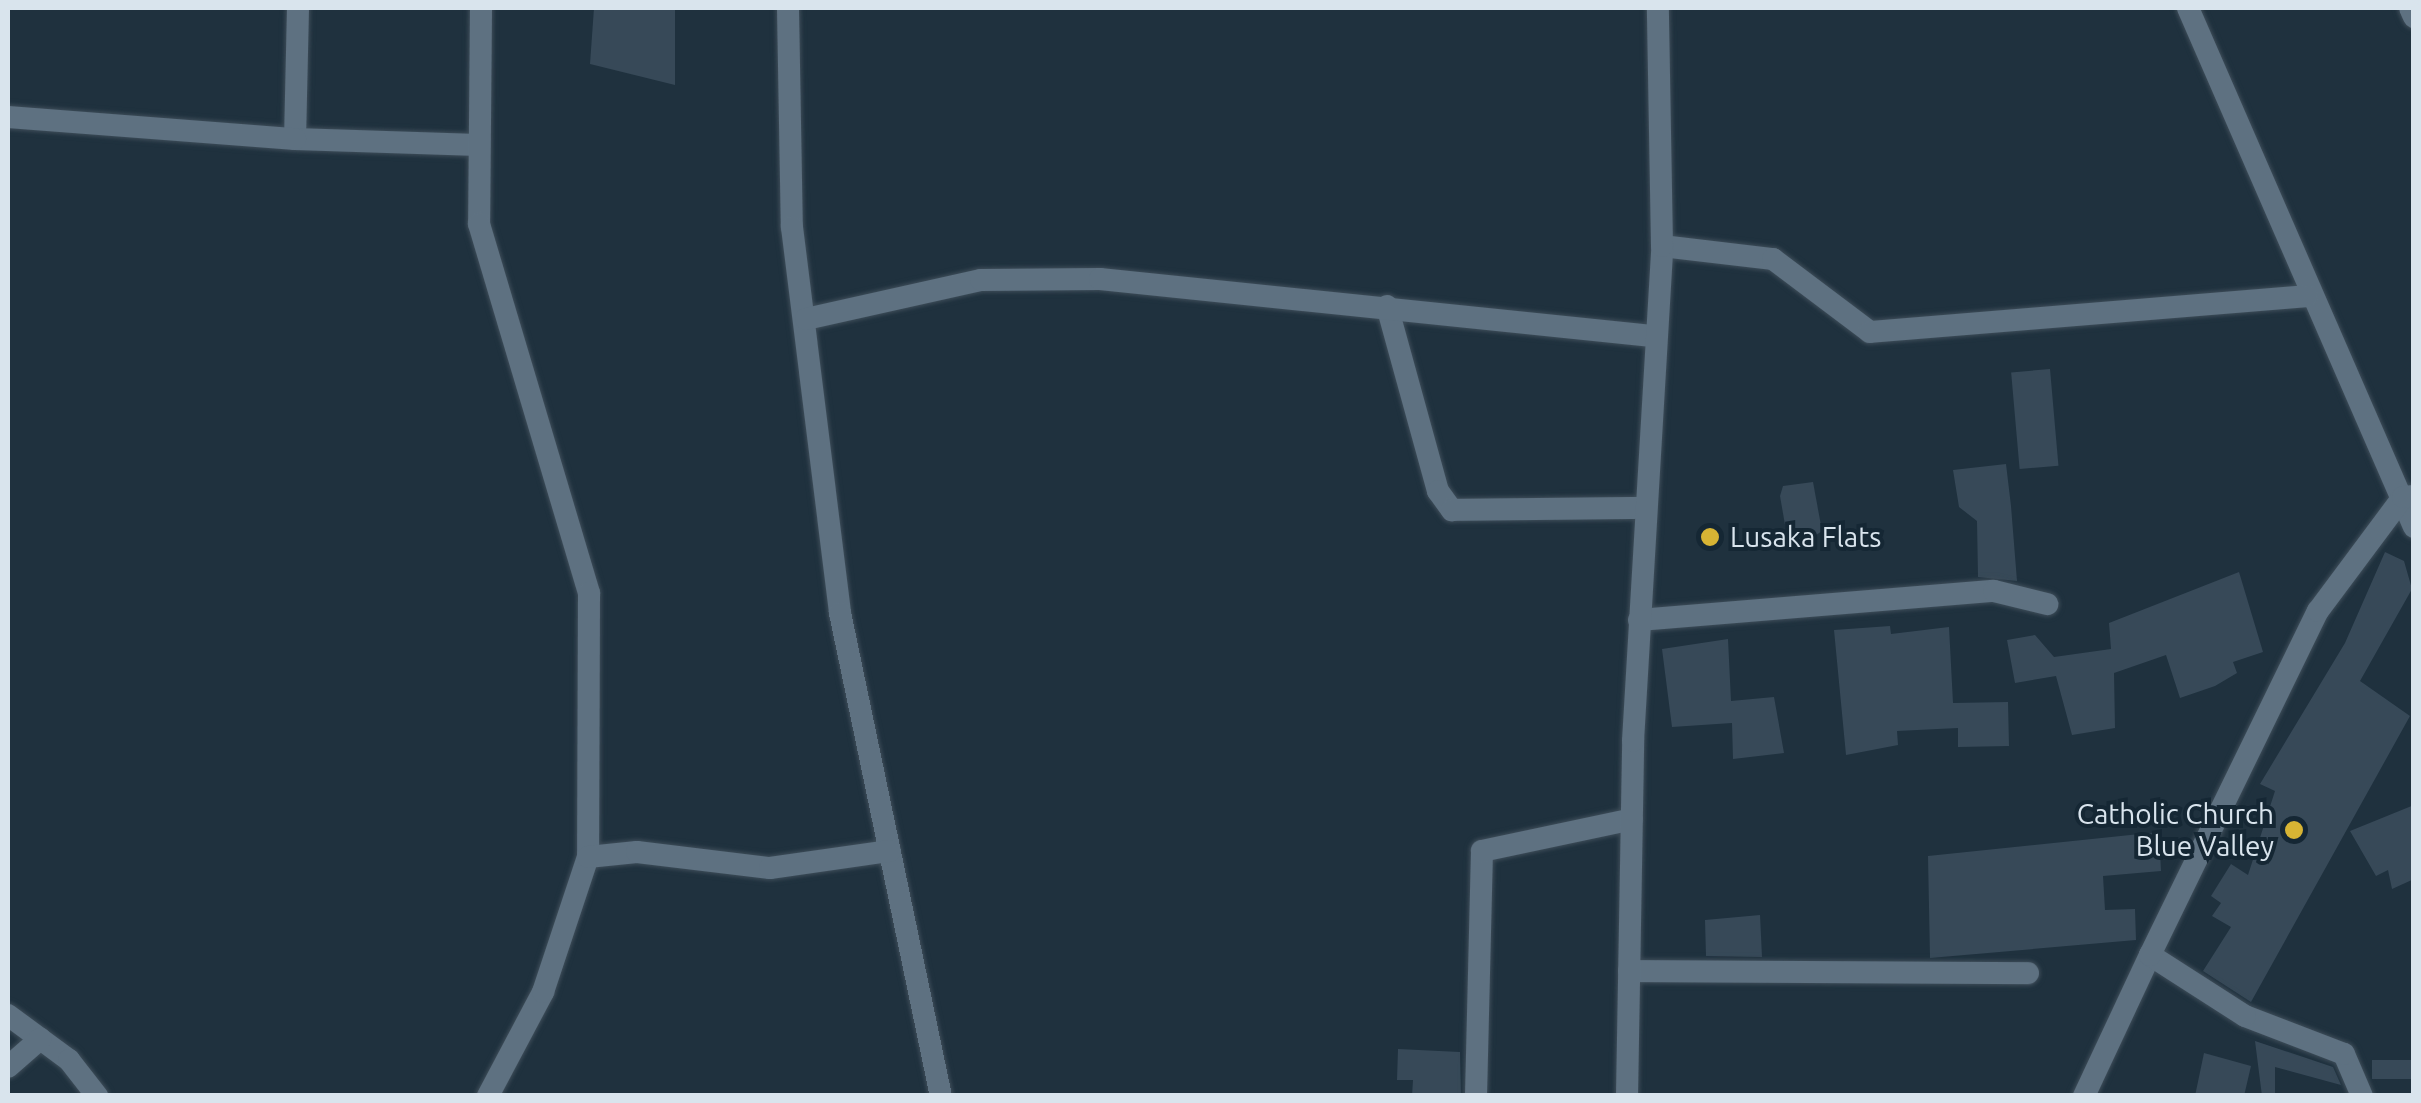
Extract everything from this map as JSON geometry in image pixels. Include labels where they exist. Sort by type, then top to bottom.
[{"type":"street","points":[[295,139],[298,8]]},
{"type":"street","points":[[481,8],[479,224],[497,309],[589,594],[588,857],[536,1010],[488,1096]]},
{"type":"street","points":[[788,8],[792,227],[840,613],[941,1096]]},
{"type":"street","points":[[1627,1096],[1639,620],[1652,336],[1662,246],[1658,8]]},
{"type":"street","points":[[2188,8],[2306,296],[2408,497],[2414,527]]},
{"type":"street","points":[[2410,8],[2414,16]]},
{"type":"street","points":[[8,117],[295,139],[478,145]]},
{"type":"street","points":[[1662,246],[1774,259],[1870,332],[2306,296]]},
{"type":"street","points":[[806,319],[981,280],[1100,279],[1652,336]]},
{"type":"street","points":[[1387,306],[1438,491],[1452,510],[1644,508]]},
{"type":"street","points":[[2084,1096],[2318,611],[2408,497]]},
{"type":"street","points":[[1639,620],[1994,591],[2047,604]]},
{"type":"street","points":[[1476,1096],[1482,850],[1632,819]]},
{"type":"street","points":[[588,857],[637,852],[770,868],[890,851]]},
{"type":"street","points":[[2150,955],[2245,1016],[2344,1054],[2362,1096]]},
{"type":"street","points":[[1629,971],[2028,973]]},
{"type":"street","points":[[8,1015],[40,1039],[97,1096]]},
{"type":"street","points":[[8,1067],[40,1039]]},
{"type":"building","points":[[594,8],[675,8],[675,85],[590,64]]},
{"type":"building","points":[[2050,369],[2058,466],[2020,469],[2011,372]]},
{"type":"building","points":[[2006,464],[2017,581],[1978,577],[1977,521],[1959,507],[1953,470]]},
{"type":"building","points":[[1813,482],[1822,531],[1800,546],[1788,542],[1780,496],[1783,486]]},
{"type":"building","points":[[2385,552],[2404,561],[2412,589],[2360,681],[2410,716],[2251,1002],[2203,971],[2231,927],[2212,916],[2221,903],[2211,896],[2231,864],[2248,875],[2275,791],[2260,784],[2345,643]]},
{"type":"building","points":[[2239,572],[2263,652],[2233,662],[2237,673],[2215,686],[2180,698],[2166,655],[2114,673],[2115,728],[2072,735],[2056,676],[2015,683],[2007,640],[2035,635],[2054,657],[2111,649],[2109,623]]},
{"type":"building","points":[[1890,626],[1891,634],[1949,627],[1953,703],[2008,702],[2009,746],[1958,747],[1958,728],[1897,731],[1898,745],[1846,755],[1834,630]]},
{"type":"building","points":[[1728,639],[1731,701],[1774,697],[1784,753],[1733,759],[1732,723],[1672,727],[1662,649]]},
{"type":"building","points":[[2414,805],[2414,879],[2392,889],[2388,870],[2376,876],[2350,831]]},
{"type":"building","points":[[2159,832],[2161,871],[2103,876],[2105,910],[2135,909],[2136,940],[1930,958],[1928,856]]},
{"type":"building","points":[[1760,915],[1762,957],[1706,956],[1705,920]]},
{"type":"building","points":[[2255,1041],[2333,1067],[2341,1085],[2275,1067],[2275,1096],[2262,1096]]},
{"type":"building","points":[[1398,1049],[1460,1052],[1461,1096],[1412,1096],[1413,1080],[1397,1080]]},
{"type":"building","points":[[2204,1053],[2251,1066],[2244,1096],[2195,1096]]},
{"type":"building","points":[[2372,1060],[2414,1060],[2414,1079],[2372,1079]]},
{"type":"place","name":"Lusaka Flats","points":[[1710,537]]},
{"type":"place","name":"Catholic Church Blue Valley","points":[[2294,830]]}]
